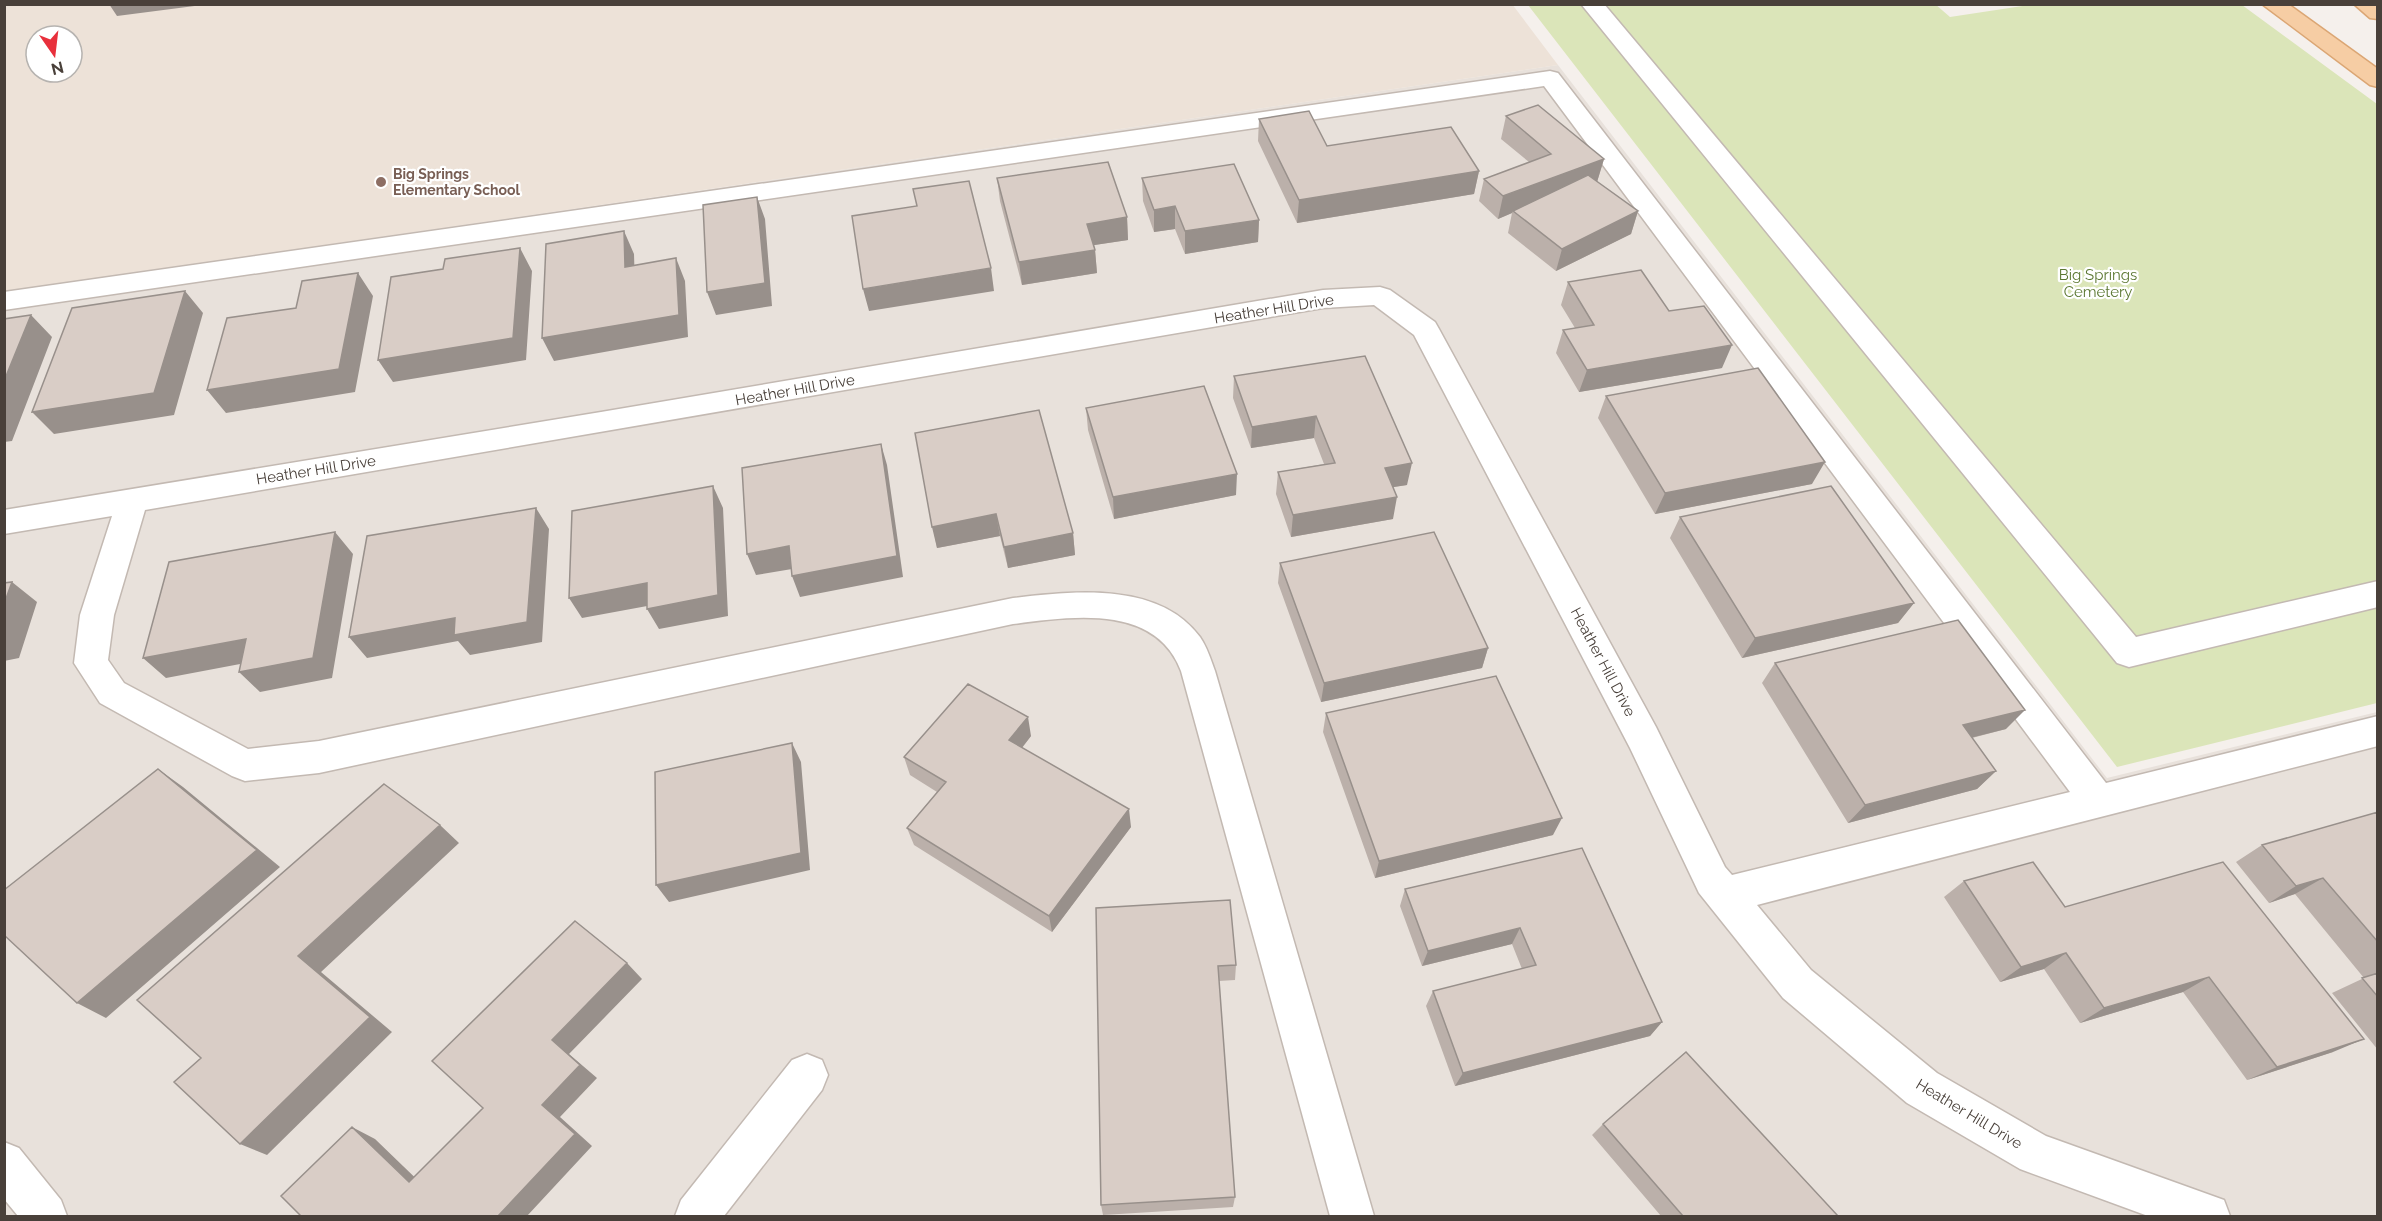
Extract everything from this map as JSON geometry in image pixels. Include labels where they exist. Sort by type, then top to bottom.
[{"type":"main road","points":[[2272,4],[2378,80]]},
{"type":"main road","points":[[2365,4],[2378,13]]},
{"type":"street","points":[[1592,4],[2129,653],[2378,594]]},
{"type":"street","points":[[4,301],[1550,78],[2098,801]]},
{"type":"street","name":"Heather Hill Drive","points":[[4,522],[613,421],[1323,299],[1380,296],[1425,329],[1643,738],[1713,879],[1797,984],[1922,1088],[2035,1154],[2208,1216]]},
{"type":"street","points":[[132,501],[97,615],[91,663],[112,693],[245,765],[319,757],[1013,611],[1082,603],[1121,607],[1145,615],[1168,628],[1187,647],[1198,671],[1352,1216]]},
{"type":"street","points":[[1725,895],[2378,731]]},
{"type":"street","points":[[697,1216],[807,1075]]},
{"type":"street","points":[[4,1163],[45,1216]]},
{"type":"shaded area","name":"Big Springs Elementary School","points":[[1512,4],[1558,65],[5,292],[4,5]]},
{"type":"shaded area","points":[[1558,65],[2107,778],[2377,712],[2377,1216],[5,1216],[4,292]]},
{"type":"green space","name":"Big Springs Cemetery","points":[[1935,4],[1950,17],[2036,4],[2242,5],[2377,104],[2377,703],[2117,767],[1528,5]]},
{"type":"building","points":[[1538,105],[1604,159],[1503,196],[1484,179],[1551,154],[1506,116]]},
{"type":"building","points":[[1309,111],[1327,146],[1451,127],[1479,171],[1299,200],[1259,119]]},
{"type":"building","points":[[1108,162],[1127,217],[1087,224],[1095,250],[1019,262],[997,178]]},
{"type":"building","points":[[1234,164],[1259,220],[1185,231],[1175,206],[1154,210],[1142,178]]},
{"type":"building","points":[[1588,175],[1638,211],[1562,249],[1513,211]]},
{"type":"building","points":[[969,181],[991,268],[863,289],[852,216],[917,206],[913,189]]},
{"type":"building","points":[[757,197],[765,283],[707,292],[703,205]]},
{"type":"building","points":[[624,231],[625,267],[676,258],[679,315],[542,338],[546,244]]},
{"type":"building","points":[[520,248],[513,338],[378,360],[391,277],[443,269],[445,259]]},
{"type":"building","points":[[1641,270],[1669,311],[1704,306],[1732,345],[1587,370],[1563,330],[1594,325],[1568,282]]},
{"type":"building","points":[[358,273],[339,369],[207,390],[227,318],[296,308],[302,281]]},
{"type":"building","points":[[185,291],[154,393],[32,412],[72,308]]},
{"type":"building","points":[[31,315],[4,381],[4,319]]},
{"type":"building","points":[[1365,356],[1412,463],[1385,468],[1397,497],[1293,515],[1278,472],[1335,463],[1316,416],[1252,427],[1234,376]]},
{"type":"building","points":[[1758,368],[1825,462],[1665,493],[1606,396]]},
{"type":"building","points":[[1204,386],[1237,474],[1113,497],[1086,408]]},
{"type":"building","points":[[1039,410],[1073,533],[1004,547],[996,514],[932,527],[915,433]]},
{"type":"building","points":[[881,444],[897,556],[792,576],[789,546],[747,554],[742,468]]},
{"type":"building","points":[[713,486],[718,595],[647,609],[647,583],[569,598],[572,511]]},
{"type":"building","points":[[1831,486],[1914,603],[1755,638],[1680,517]]},
{"type":"building","points":[[536,508],[527,622],[454,635],[455,618],[349,637],[367,536]]},
{"type":"building","points":[[335,532],[313,658],[239,672],[246,639],[143,658],[169,562]]},
{"type":"building","points":[[1434,532],[1488,648],[1324,683],[1280,563]]},
{"type":"building","points":[[12,582],[4,604],[4,583]]},
{"type":"building","points":[[1958,620],[2025,710],[1963,725],[1996,771],[1865,805],[1775,663]]},
{"type":"building","points":[[1496,676],[1562,818],[1379,861],[1326,713]]},
{"type":"building","points":[[968,684],[1028,717],[1009,740],[1129,809],[1049,916],[907,828],[946,782],[904,757]]},
{"type":"building","points":[[792,743],[801,853],[656,885],[655,772]]},
{"type":"building","points":[[158,769],[257,850],[77,1003],[4,935],[4,890]]},
{"type":"building","points":[[384,784],[440,825],[298,956],[370,1017],[240,1144],[174,1082],[201,1058],[137,1000]]},
{"type":"building","points":[[2378,812],[2378,942],[2323,878],[2296,886],[2262,845]]},
{"type":"building","points":[[1582,848],[1662,1022],[1463,1073],[1433,991],[1536,965],[1520,928],[1428,951],[1405,889]]},
{"type":"building","points":[[2033,862],[2065,907],[2223,862],[2364,1039],[2277,1067],[2209,977],[2104,1008],[2066,953],[2021,967],[1964,881]]},
{"type":"building","points":[[1230,900],[1236,965],[1218,966],[1235,1197],[1101,1205],[1096,908]]},
{"type":"building","points":[[575,921],[627,963],[552,1040],[580,1065],[542,1105],[575,1134],[498,1216],[301,1216],[281,1196],[352,1127],[409,1182],[483,1108],[432,1061]]},
{"type":"building","points":[[2378,973],[2378,997],[2362,978]]},
{"type":"building","points":[[1686,1052],[1838,1216],[1683,1216],[1603,1124]]},
{"type":"place","name":"Big Springs Elementary School","points":[[381,182]]}]
